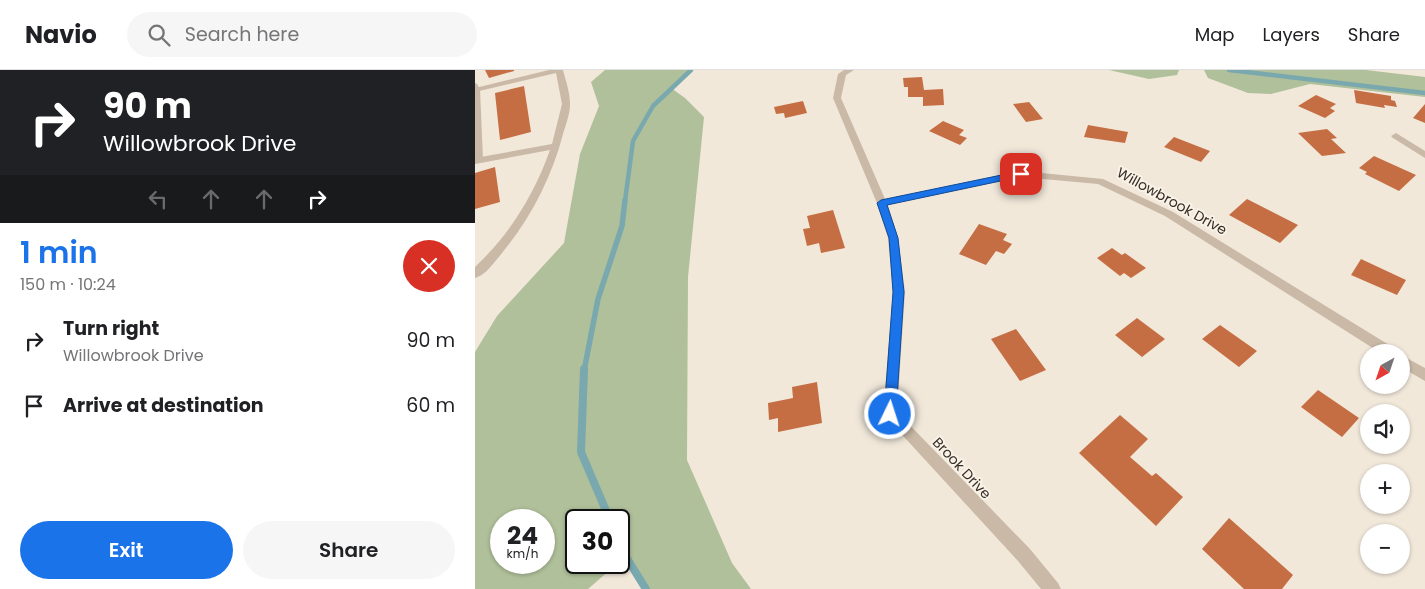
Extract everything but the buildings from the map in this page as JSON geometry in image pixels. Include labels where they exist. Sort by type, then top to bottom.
[{"type":"street","points":[[475,274],[517,230],[537,196],[556,146],[566,102],[559,70],[476,88]]},
{"type":"street","name":"Brook Drive","points":[[850,70],[842,74],[837,98],[881,203],[893,238],[899,292],[890,414],[1024,555],[1052,589]]},
{"type":"street","points":[[1396,136],[1425,155]]},
{"type":"street","points":[[477,160],[556,146]]},
{"type":"street","name":"Willowbrook Drive","points":[[881,203],[1021,174],[1101,181],[1169,214],[1376,344]]},
{"type":"street","points":[[1410,366],[1425,375]]},
{"type":"lane","points":[[476,88],[477,160]]},
{"type":"green space","points":[[605,70],[691,70],[671,88],[685,98],[704,117],[688,277],[687,460],[732,563],[751,589],[646,589],[630,565],[630,509],[565,509],[565,574],[605,574],[588,589],[475,589],[475,352],[497,316],[564,243],[580,154],[599,106],[591,82]]},
{"type":"green space","points":[[1109,70],[1179,70],[1177,75],[1149,79]]},
{"type":"green space","points":[[1204,70],[1366,70],[1425,77],[1425,97],[1310,84],[1271,94],[1248,93],[1208,78]]},
{"type":"waterway","points":[[625,201],[633,141],[653,106],[691,70]]},
{"type":"waterway","points":[[1229,70],[1425,93]]},
{"type":"waterway","points":[[584,371],[598,299],[622,226],[625,200]]},
{"type":"waterway","points":[[584,369],[581,452],[605,509]]},
{"type":"waterway","points":[[630,563],[646,589]]},
{"type":"route","points":[[890,414],[899,292],[893,238],[881,203],[1021,174]]}]
